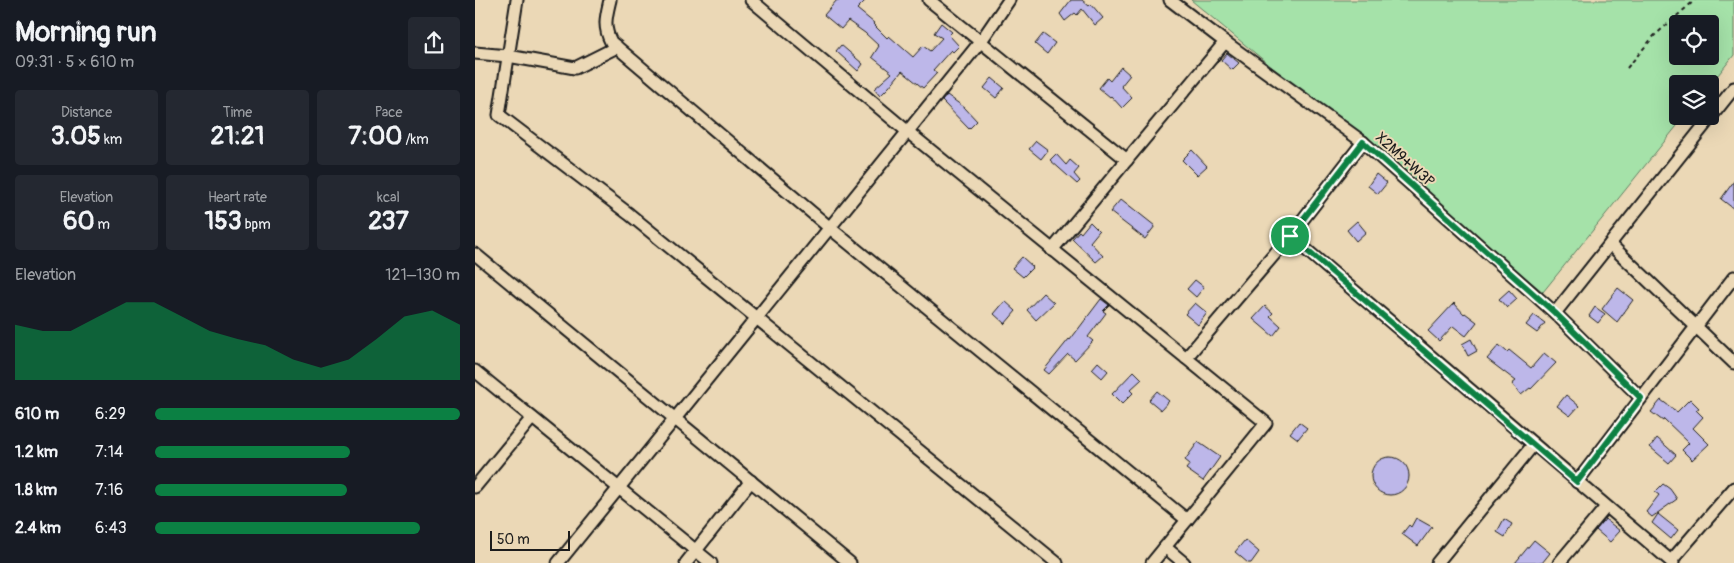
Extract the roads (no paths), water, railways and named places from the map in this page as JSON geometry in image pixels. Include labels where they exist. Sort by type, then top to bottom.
[{"type":"street","points":[[517,0],[499,115],[629,214],[1057,563]]},
{"type":"street","points":[[610,0],[605,23],[606,32],[611,42],[829,228],[1187,520]]},
{"type":"street","points":[[751,0],[907,132],[1266,424],[1152,563]]},
{"type":"street","points":[[929,0],[1127,160]]},
{"type":"street","points":[[558,563],[981,42],[1009,0]]},
{"type":"street","name":"X2M9+W3P","points":[[1170,0],[1363,142],[1555,313],[1641,398]]},
{"type":"street","points":[[1052,250],[1225,42]]},
{"type":"street","points":[[475,53],[508,56],[575,68],[617,47]]},
{"type":"street","points":[[1555,313],[1734,88]]},
{"type":"street","points":[[1186,358],[1290,236],[1363,142]]},
{"type":"street","points":[[1290,236],[1672,562],[1734,488]]},
{"type":"street","points":[[1610,244],[1734,363]]},
{"type":"street","points":[[475,254],[850,563]]},
{"type":"street","points":[[1577,482],[1734,277]]},
{"type":"street","points":[[475,372],[711,563]]},
{"type":"street","points":[[475,487],[532,418]]},
{"type":"street","points":[[1437,563],[1533,445]]},
{"type":"street","points":[[686,563],[751,481]]},
{"type":"street","points":[[1559,563],[1607,507]]},
{"type":"street","points":[[1165,547],[1184,563]]}]
